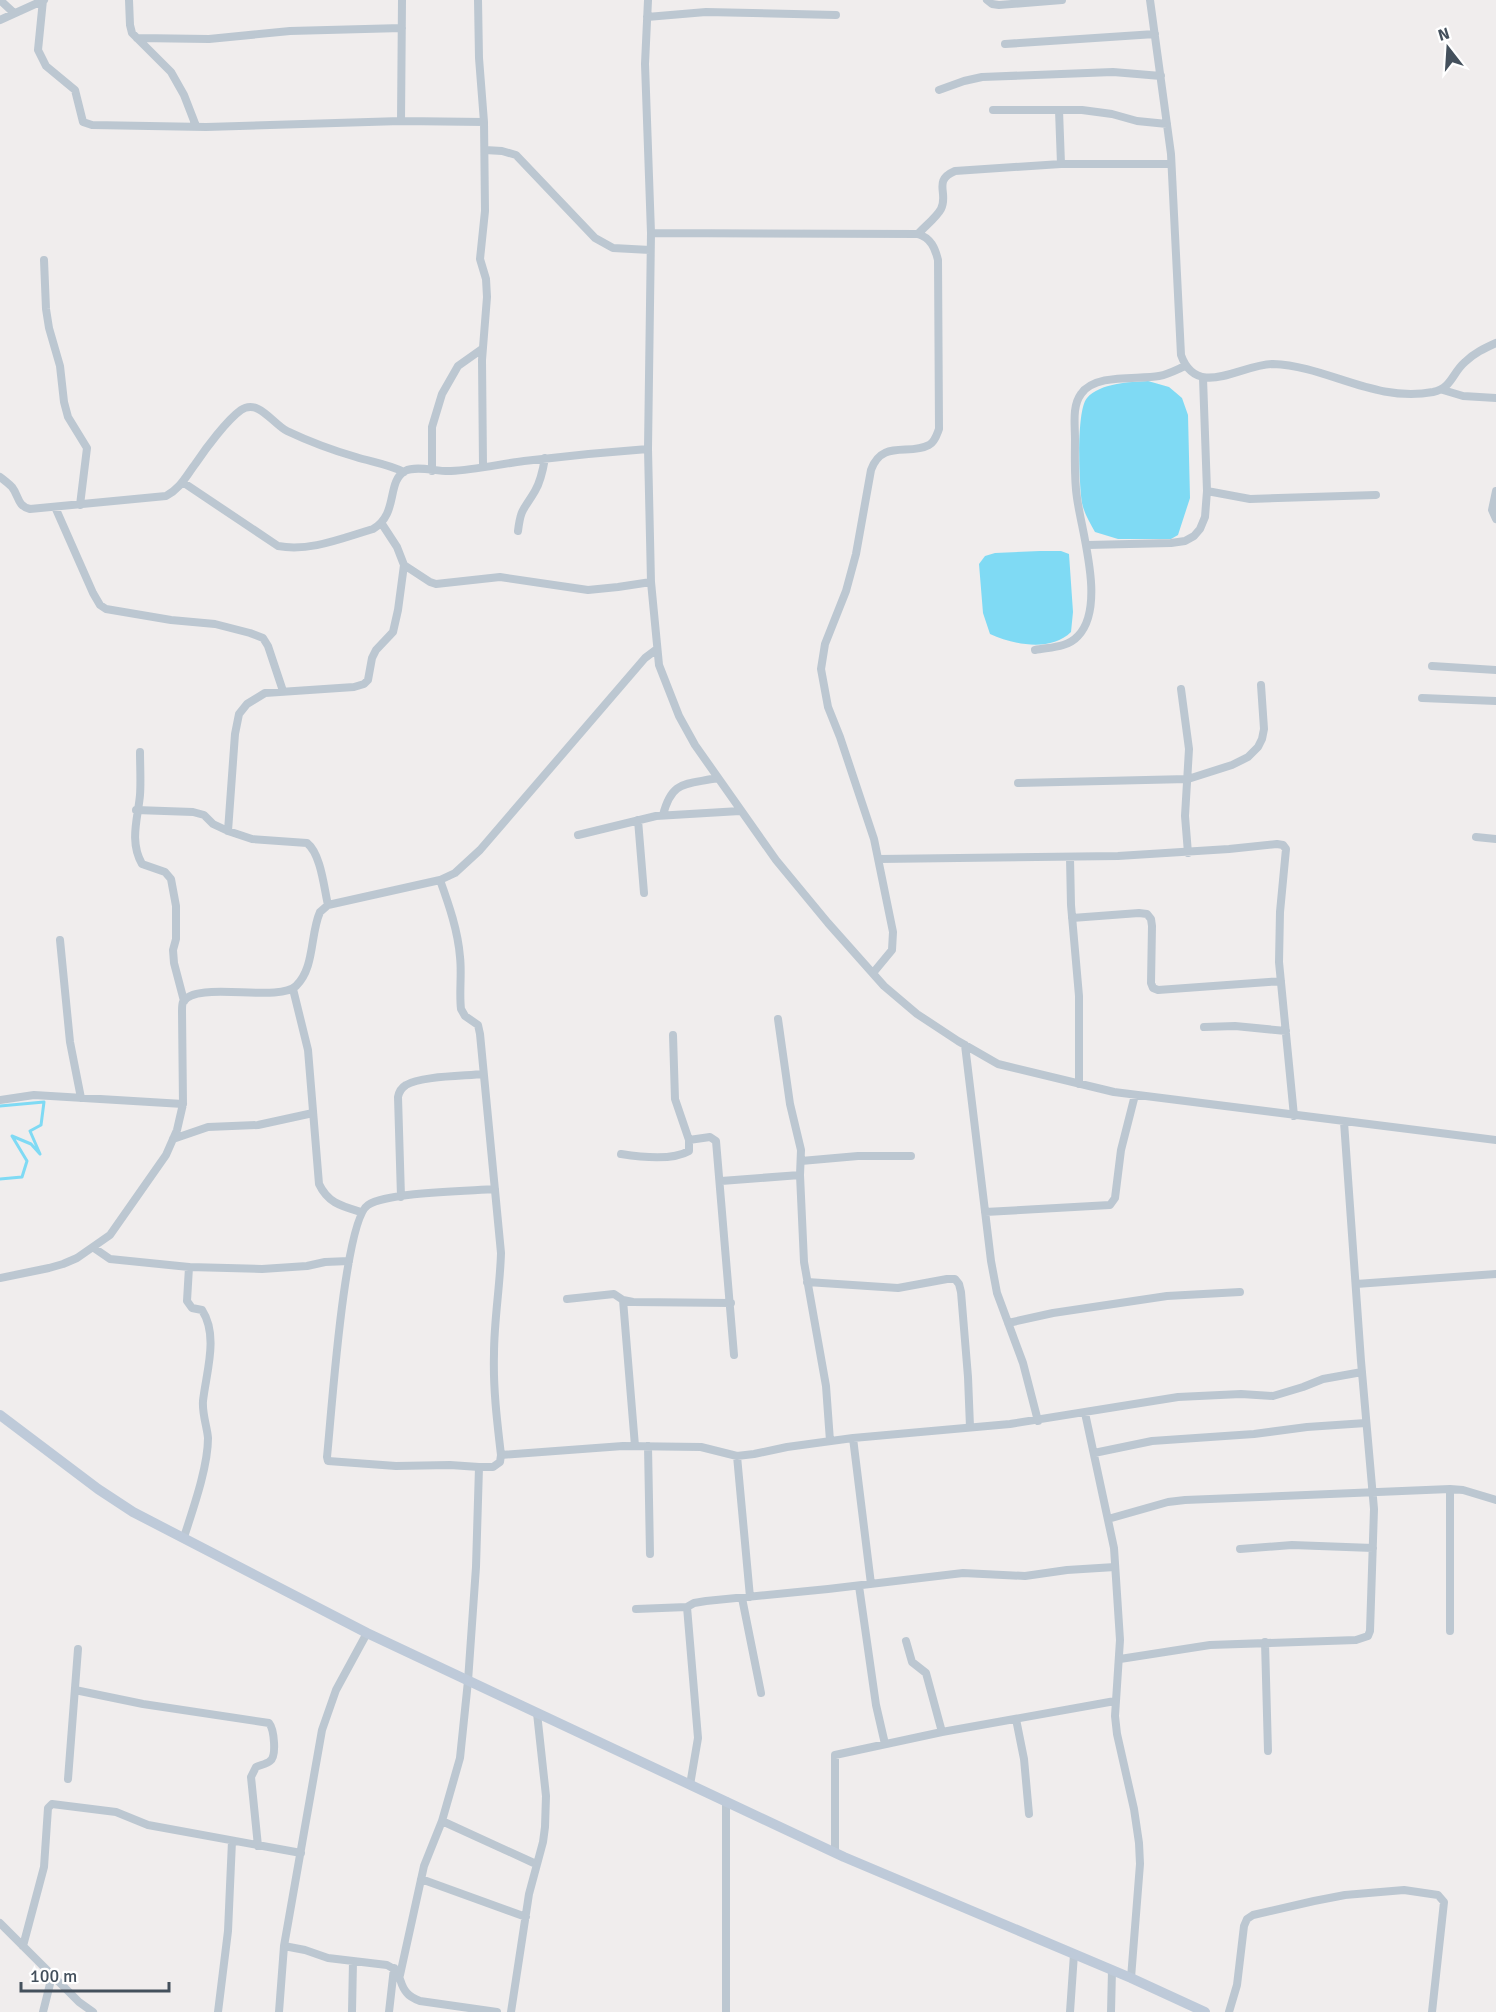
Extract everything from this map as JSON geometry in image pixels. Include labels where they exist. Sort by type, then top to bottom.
[{"type":"main road","points":[[0,1415],[98,1489],[133,1512],[367,1633],[835,1852],[1131,1978],[1205,2012]]},
{"type":"street","points":[[0,0],[14,13]]},
{"type":"street","points":[[0,20],[43,0],[38,50],[46,66],[75,90],[83,122],[92,124],[195,126],[402,121],[484,123]]},
{"type":"street","points":[[129,0],[129,25],[132,33],[171,72],[184,95],[195,126]]},
{"type":"street","points":[[402,0],[402,121]]},
{"type":"street","points":[[478,0],[485,150],[485,211],[480,259],[486,279],[487,297],[482,349],[483,466]]},
{"type":"street","points":[[648,0],[645,64],[651,233],[648,449],[651,582],[657,649],[663,679],[679,716],[695,745],[740,812],[776,860],[873,974],[917,1014],[998,1064],[1135,1095],[1496,1140]]},
{"type":"street","points":[[987,0],[999,5],[1062,0]]},
{"type":"street","points":[[1150,0],[1172,164],[1179,339],[1185,366],[1203,378],[1214,379],[1270,364],[1290,366],[1386,393],[1443,390],[1463,396],[1496,398]]},
{"type":"street","points":[[647,16],[706,12],[836,15]]},
{"type":"street","points":[[138,38],[219,39],[290,31],[402,28]]},
{"type":"street","points":[[1005,44],[1155,34]]},
{"type":"street","points":[[939,90],[982,76],[1113,72],[1161,76]]},
{"type":"street","points":[[993,110],[1095,111],[1137,121],[1167,123]]},
{"type":"street","points":[[1059,110],[1061,164]]},
{"type":"street","points":[[485,150],[516,155],[574,217],[606,246],[650,250]]},
{"type":"street","points":[[918,234],[941,208],[942,184],[949,174],[955,171],[1061,164],[1172,164]]},
{"type":"street","points":[[651,233],[918,234],[931,242],[938,260],[939,429],[935,439],[928,445],[883,453],[875,459],[856,554],[846,591],[825,644],[821,669],[828,707],[840,737],[879,859],[894,940],[892,950],[873,974]]},
{"type":"street","points":[[44,260],[46,309],[60,366],[64,402],[68,417],[87,448],[80,505]]},
{"type":"street","points":[[1443,390],[1466,360],[1480,350],[1496,344]]},
{"type":"street","points":[[432,471],[432,427],[442,394],[458,366],[482,349]]},
{"type":"street","points":[[1035,650],[1072,642],[1085,627],[1090,608],[1088,545],[1076,496],[1075,419],[1077,402],[1081,393],[1098,382],[1169,374],[1185,366]]},
{"type":"street","points":[[1088,545],[1185,541],[1200,529],[1207,491],[1203,378]]},
{"type":"street","points":[[0,477],[10,485],[23,508],[30,509],[166,496],[184,483],[207,448],[241,410],[254,407],[287,431],[355,457],[386,464],[404,472]]},
{"type":"street","points":[[184,483],[278,546],[288,548],[321,544],[373,529],[382,524],[387,518],[397,482],[404,472],[413,469],[457,471],[545,458],[648,449]]},
{"type":"street","points":[[518,531],[520,514],[541,478],[545,458]]},
{"type":"street","points":[[1207,491],[1250,499],[1376,495]]},
{"type":"street","points":[[1496,491],[1492,510],[1496,519]]},
{"type":"street","points":[[56,507],[100,605],[106,609],[215,624],[263,638],[268,646],[283,691]]},
{"type":"street","points":[[228,831],[238,714],[252,699],[265,693],[354,687],[364,684],[368,680],[376,650],[393,632],[404,565],[397,547],[382,524]]},
{"type":"street","points":[[404,565],[436,584],[500,578],[588,590],[651,582]]},
{"type":"street","points":[[184,1001],[190,996],[206,992],[278,992],[293,988],[307,969],[316,920],[320,912],[328,905],[440,880],[455,873],[480,850],[645,658],[657,649]]},
{"type":"street","points":[[1432,666],[1496,670]]},
{"type":"street","points":[[1018,783],[1188,779],[1232,765],[1248,757],[1258,747],[1264,729],[1261,685]]},
{"type":"street","points":[[1181,689],[1189,749],[1185,816],[1188,853]]},
{"type":"street","points":[[1422,698],[1496,701]]},
{"type":"street","points":[[0,1278],[49,1268],[77,1258],[110,1235],[166,1155],[177,1130],[183,1104],[182,1011],[184,1001],[174,963],[176,906],[171,879],[165,872],[147,867],[140,861],[135,832],[140,789],[140,752]]},
{"type":"street","points":[[663,815],[672,791],[681,786],[717,778]]},
{"type":"street","points":[[136,810],[194,812],[204,815],[213,824],[228,831],[252,839],[307,843],[312,847],[317,858],[328,905]]},
{"type":"street","points":[[578,835],[663,815],[740,812]]},
{"type":"street","points":[[638,820],[644,893]]},
{"type":"street","points":[[1476,837],[1496,839]]},
{"type":"street","points":[[879,859],[1070,858],[1188,853],[1283,845],[1286,849],[1280,912],[1281,981],[1294,1116]]},
{"type":"street","points":[[1070,858],[1079,1007],[1079,1084]]},
{"type":"street","points":[[440,880],[458,943],[461,1009],[465,1016],[478,1025],[495,1189],[501,1253],[501,1286],[494,1352],[494,1403],[501,1455],[497,1466],[478,1467],[396,1466],[328,1461],[340,1319],[361,1212],[368,1205],[401,1197],[495,1189]]},
{"type":"street","points":[[1072,918],[1147,914],[1152,926],[1151,983],[1153,988],[1158,990],[1281,981]]},
{"type":"street","points":[[60,940],[70,1042],[81,1098]]},
{"type":"street","points":[[293,988],[308,1050],[319,1185],[324,1195],[334,1204],[361,1212]]},
{"type":"street","points":[[778,1019],[790,1104],[801,1150],[803,1251],[826,1386],[830,1441]]},
{"type":"street","points":[[1204,1027],[1235,1026],[1286,1030]]},
{"type":"street","points":[[621,1154],[648,1157],[683,1154],[689,1151],[690,1140],[675,1099],[673,1035]]},
{"type":"street","points":[[965,1045],[993,1272],[1023,1363],[1038,1421]]},
{"type":"street","points":[[401,1197],[398,1097],[400,1090],[407,1084],[427,1080],[483,1074]]},
{"type":"street","points":[[0,1100],[34,1095],[183,1104]]},
{"type":"street","points":[[985,1212],[1110,1205],[1115,1198],[1121,1150],[1135,1095]]},
{"type":"street","points":[[173,1139],[208,1127],[258,1125],[313,1113]]},
{"type":"street","points":[[1120,1659],[1210,1645],[1356,1640],[1368,1636],[1374,1525],[1373,1493],[1344,1122]]},
{"type":"street","points":[[690,1140],[710,1137],[714,1139],[721,1181],[734,1355]]},
{"type":"street","points":[[801,1161],[858,1156],[911,1156]]},
{"type":"street","points":[[721,1181],[800,1175]]},
{"type":"street","points":[[94,1248],[110,1259],[189,1267],[262,1269],[350,1261]]},
{"type":"street","points":[[184,1537],[199,1490],[208,1441],[202,1404],[210,1345],[205,1314],[202,1310],[192,1308],[187,1301],[189,1267]]},
{"type":"street","points":[[1356,1284],[1496,1274]]},
{"type":"street","points":[[807,1282],[898,1288],[955,1279],[961,1292],[970,1427]]},
{"type":"street","points":[[1008,1323],[1053,1313],[1167,1296],[1240,1292]]},
{"type":"street","points":[[567,1299],[614,1294],[623,1300],[731,1303]]},
{"type":"street","points":[[623,1300],[635,1446]]},
{"type":"street","points":[[501,1455],[648,1446],[701,1447],[737,1456],[853,1438],[1038,1421],[1145,1402],[1202,1395],[1273,1396],[1323,1379],[1362,1372]]},
{"type":"street","points":[[1085,1413],[1108,1519],[1115,1567],[1120,1659],[1115,1701],[1117,1734],[1134,1809],[1140,1864],[1131,1978]]},
{"type":"street","points":[[1094,1453],[1152,1441],[1366,1423]]},
{"type":"street","points":[[853,1438],[871,1584]]},
{"type":"street","points":[[648,1446],[650,1554]]},
{"type":"street","points":[[737,1456],[746,1598],[760,1693]]},
{"type":"street","points":[[388,2012],[421,1879],[458,1771],[468,1681],[476,1567],[478,1467]]},
{"type":"street","points":[[1108,1519],[1168,1502],[1185,1500],[1450,1489],[1463,1490],[1496,1500]]},
{"type":"street","points":[[1450,1489],[1450,1630]]},
{"type":"street","points":[[1240,1549],[1292,1545],[1372,1548]]},
{"type":"street","points":[[636,1609],[687,1607],[700,1602],[963,1573],[1025,1576],[1067,1569],[1115,1567]]},
{"type":"street","points":[[859,1586],[876,1705],[885,1744]]},
{"type":"street","points":[[687,1607],[698,1738],[690,1785]]},
{"type":"street","points":[[279,2012],[284,1946],[322,1730],[336,1690],[367,1633]]},
{"type":"street","points":[[906,1641],[912,1662],[926,1673],[942,1732]]},
{"type":"street","points":[[1265,1642],[1268,1751]]},
{"type":"street","points":[[68,1779],[78,1649]]},
{"type":"street","points":[[75,1690],[142,1704],[270,1723],[274,1729],[273,1757],[270,1761],[256,1767],[251,1777],[258,1846]]},
{"type":"street","points":[[835,1852],[836,1755],[942,1732],[1115,1701]]},
{"type":"street","points":[[511,2012],[526,1917],[536,1864],[543,1842],[546,1796],[537,1713]]},
{"type":"street","points":[[1016,1719],[1024,1759],[1029,1814]]},
{"type":"street","points":[[726,1802],[726,2012]]},
{"type":"street","points":[[23,1946],[44,1867],[48,1808],[52,1804],[116,1812],[148,1825],[302,1853]]},
{"type":"street","points":[[442,1821],[536,1864]]},
{"type":"street","points":[[218,2012],[228,1931],[232,1841]]},
{"type":"street","points":[[421,1879],[526,1917]]},
{"type":"street","points":[[1228,2012],[1237,1984],[1244,1926],[1253,1915],[1345,1895],[1404,1890],[1438,1895],[1444,1902],[1432,2012]]},
{"type":"street","points":[[0,1923],[79,2002],[93,2012]]},
{"type":"street","points":[[284,1946],[328,1958],[387,1965],[397,1972],[409,1995],[427,2003],[450,2009],[497,2012]]},
{"type":"street","points":[[1070,2012],[1074,1954]]},
{"type":"street","points":[[352,2012],[353,1961]]},
{"type":"street","points":[[1111,2012],[1112,1970]]},
{"type":"street","points":[[43,2012],[52,1976]]},
{"type":"water","points":[[1148,381],[1169,387],[1182,398],[1188,415],[1190,498],[1178,535],[1171,539],[1118,539],[1095,532],[1083,507],[1079,465],[1081,417],[1087,398],[1099,389],[1116,384]]},
{"type":"water","points":[[1061,551],[1069,554],[1073,612],[1071,632],[1053,642],[1032,645],[990,634],[983,613],[979,564],[985,556],[995,553]]},
{"type":"waterway","points":[[0,1106],[44,1102],[41,1125],[30,1131],[40,1154],[31,1144],[12,1136],[27,1161],[22,1177],[0,1179]]}]
